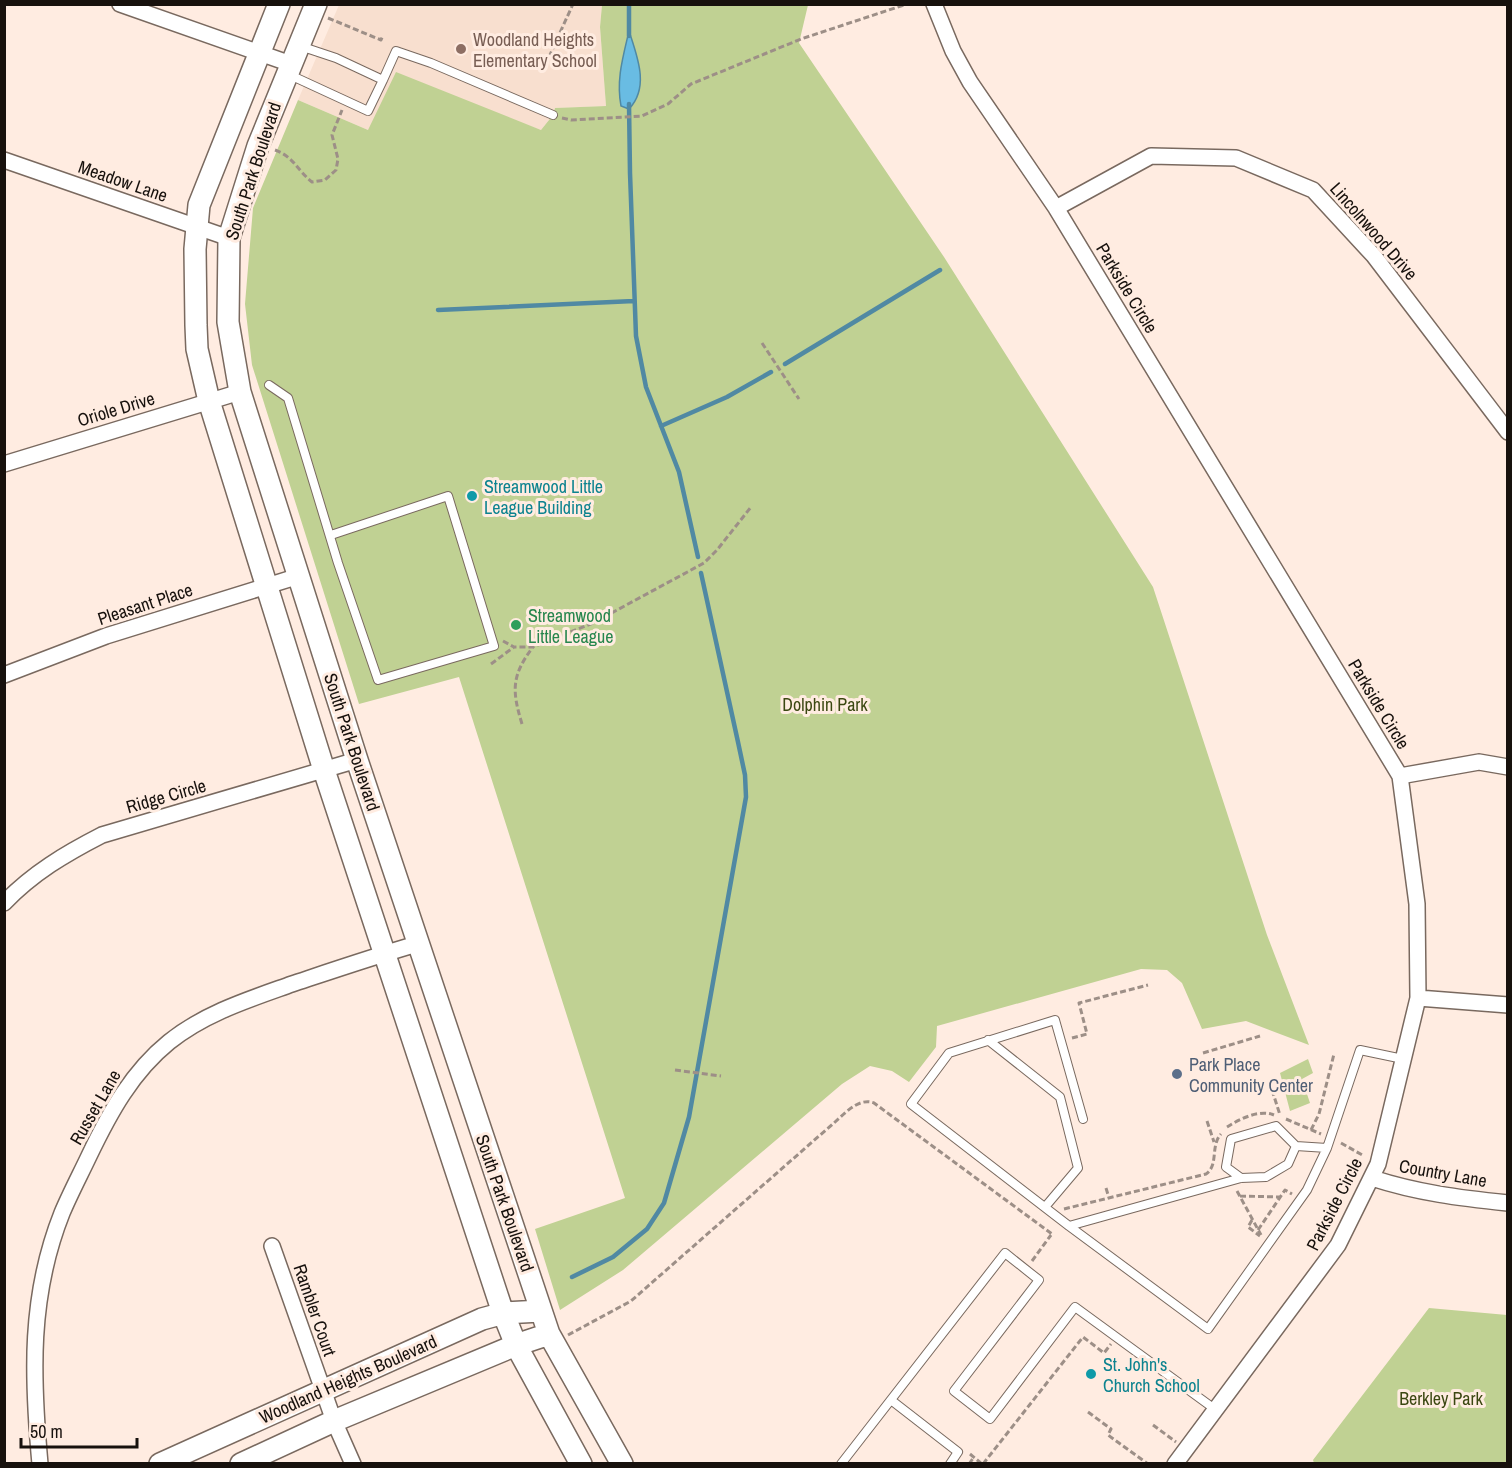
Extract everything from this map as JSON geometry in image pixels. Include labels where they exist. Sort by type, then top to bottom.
[{"type":"street","points":[[120,4],[258,53],[292,61]]},
{"type":"street","name":"South Park Boulevard","points":[[279,4],[199,205],[194,273],[196,337],[209,401],[324,770],[504,1313],[516,1345],[581,1464]]},
{"type":"street","name":"Parkside Circle","points":[[934,4],[953,51],[970,82],[1056,208],[1400,776],[1417,904],[1418,998],[1378,1164],[1338,1245],[1175,1464]]},
{"type":"street","name":"South Park Boulevard","points":[[320,10],[292,61],[258,146],[229,238],[228,322],[240,392],[417,944],[541,1311],[551,1339],[622,1464]]},
{"type":"street","name":"Lincolnwood Drive","points":[[1056,208],[1151,156],[1236,158],[1313,190],[1374,256],[1508,432]]},
{"type":"street","name":"Meadow Lane","points":[[4,160],[229,238]]},
{"type":"street","name":"Oriole Drive","points":[[4,464],[240,392]]},
{"type":"street","name":"Pleasant Place","points":[[4,675],[106,636],[299,576]]},
{"type":"street","name":"Ridge Circle","points":[[4,903],[39,870],[69,851],[102,836],[357,760]]},
{"type":"street","points":[[1400,776],[1479,762],[1508,767]]},
{"type":"street","name":"Russet Lane","points":[[40,1464],[33,1371],[35,1326],[47,1259],[62,1214],[120,1096],[143,1066],[170,1041],[199,1022],[245,1001],[384,953],[417,944]]},
{"type":"street","points":[[1418,998],[1508,1005]]},
{"type":"street","name":"Country Lane","points":[[1372,1178],[1438,1196],[1508,1203]]},
{"type":"street","name":"Rambler Court","points":[[272,1246],[334,1421],[353,1464]]},
{"type":"street","name":"Woodland Heights Boulevard","points":[[160,1464],[482,1319],[504,1313],[541,1311]]},
{"type":"street","name":"Woodland Heights Boulevard","points":[[241,1464],[334,1421],[516,1345],[551,1339]]},
{"type":"lane","points":[[292,61],[346,100],[368,111],[396,51],[431,63],[553,115]]},
{"type":"lane","points":[[292,61],[336,58],[383,80]]},
{"type":"lane","points":[[268,385],[288,398],[338,563],[378,680],[494,646],[448,496],[331,535]]},
{"type":"lane","points":[[1083,1119],[1055,1020],[949,1053],[910,1104],[1208,1329],[1307,1190],[1327,1148],[1360,1050],[1403,1059]]},
{"type":"lane","points":[[988,1040],[1060,1097],[1078,1168],[1045,1207]]},
{"type":"lane","points":[[1241,1178],[1226,1167],[1232,1139],[1276,1126],[1296,1146],[1327,1148]]},
{"type":"lane","points":[[1070,1226],[1241,1178],[1266,1177],[1288,1164],[1296,1146]]},
{"type":"lane","points":[[842,1464],[1005,1253],[1040,1280],[954,1391],[990,1419],[1075,1307],[1216,1410]]},
{"type":"lane","points":[[891,1400],[958,1452],[950,1464]]},
{"type":"path","points":[[549,57],[573,4]]},
{"type":"path","points":[[553,115],[571,120],[640,116],[668,104],[691,84],[801,39],[907,4]]},
{"type":"path","points":[[320,10],[381,40],[383,34]]},
{"type":"path","points":[[258,146],[277,150],[290,156],[300,172],[312,182],[325,180],[336,170],[338,159],[332,135],[346,100]]},
{"type":"path","points":[[762,343],[799,399]]},
{"type":"path","points":[[490,634],[514,647],[533,646],[593,622],[704,563],[751,507]]},
{"type":"path","points":[[522,724],[514,699],[514,681],[522,661],[533,646]]},
{"type":"path","points":[[1062,1041],[1087,1034],[1079,1003],[1148,985]]},
{"type":"path","points":[[1203,1053],[1260,1036]]},
{"type":"path","points":[[1311,1130],[1318,1114],[1334,1054]]},
{"type":"path","points":[[675,1070],[721,1076]]},
{"type":"path","points":[[1272,1090],[1281,1117]]},
{"type":"path","points":[[551,1339],[631,1301],[858,1103],[867,1101],[874,1103],[1052,1234]]},
{"type":"path","points":[[1207,1121],[1215,1145]]},
{"type":"path","points":[[1232,1181],[1267,1248]]},
{"type":"path","points":[[1106,1188],[1109,1198]]},
{"type":"path","points":[[1258,1230],[1285,1190],[1296,1196]]},
{"type":"path","points":[[1240,1196],[1280,1197]]},
{"type":"path","points":[[1026,1269],[1062,1220]]},
{"type":"path","points":[[1252,1220],[1248,1227],[1261,1237]]},
{"type":"path","points":[[970,1454],[982,1464],[1083,1337],[1104,1353]]},
{"type":"path","points":[[1088,1412],[1111,1429],[1108,1434],[1148,1464]]},
{"type":"path","points":[[1153,1425],[1186,1449]]},
{"type":"path","points":[[969,1464],[974,1457]]},
{"type":"path","points":[[987,1464],[988,1457]]},
{"type":"shaded area","name":"Woodland Heights Elementary School","points":[[339,5],[602,5],[600,27],[606,106],[555,108],[553,115],[541,130],[497,114],[368,130],[298,100]]},
{"type":"green space","name":"Dolphin Park","points":[[602,5],[808,5],[799,43],[944,257],[1153,587],[1267,935],[1309,1045],[1246,1021],[1202,1029],[1182,983],[1167,970],[1141,969],[937,1026],[936,1047],[909,1082],[892,1071],[870,1066],[842,1084],[623,1270],[560,1310],[535,1229],[625,1198],[459,677],[359,704],[252,365],[245,304],[253,208],[298,100],[368,130],[396,72],[541,130],[553,115],[555,108],[606,106],[600,27]]},
{"type":"green space","points":[[1308,1059],[1313,1073],[1302,1079],[1310,1103],[1290,1111],[1280,1073]]},
{"type":"green space","name":"Berkley Park","points":[[1429,1308],[1507,1315],[1507,1463],[1314,1463],[1313,1460]]},
{"type":"water","points":[[629,31],[638,61],[640,81],[639,91],[629,109],[621,106],[619,87]]},
{"type":"waterway","points":[[629,4],[629,36]]},
{"type":"waterway","points":[[629,104],[636,336],[646,387],[679,472],[698,557]]},
{"type":"waterway","points":[[785,364],[940,270]]},
{"type":"waterway","points":[[438,310],[634,301]]},
{"type":"waterway","points":[[661,426],[727,397],[771,372]]},
{"type":"waterway","points":[[572,1277],[613,1257],[647,1229],[664,1203],[689,1117],[746,797],[745,775],[701,573]]},
{"type":"place","name":"Woodland Heights Elementary School","points":[[461,49]]},
{"type":"place","name":"Streamwood Little League Building","points":[[472,496]]},
{"type":"place","name":"Streamwood Little League","points":[[516,625]]},
{"type":"place","name":"Park Place Community Center","points":[[1177,1074]]},
{"type":"place","name":"St. John's Church School","points":[[1091,1374]]}]
